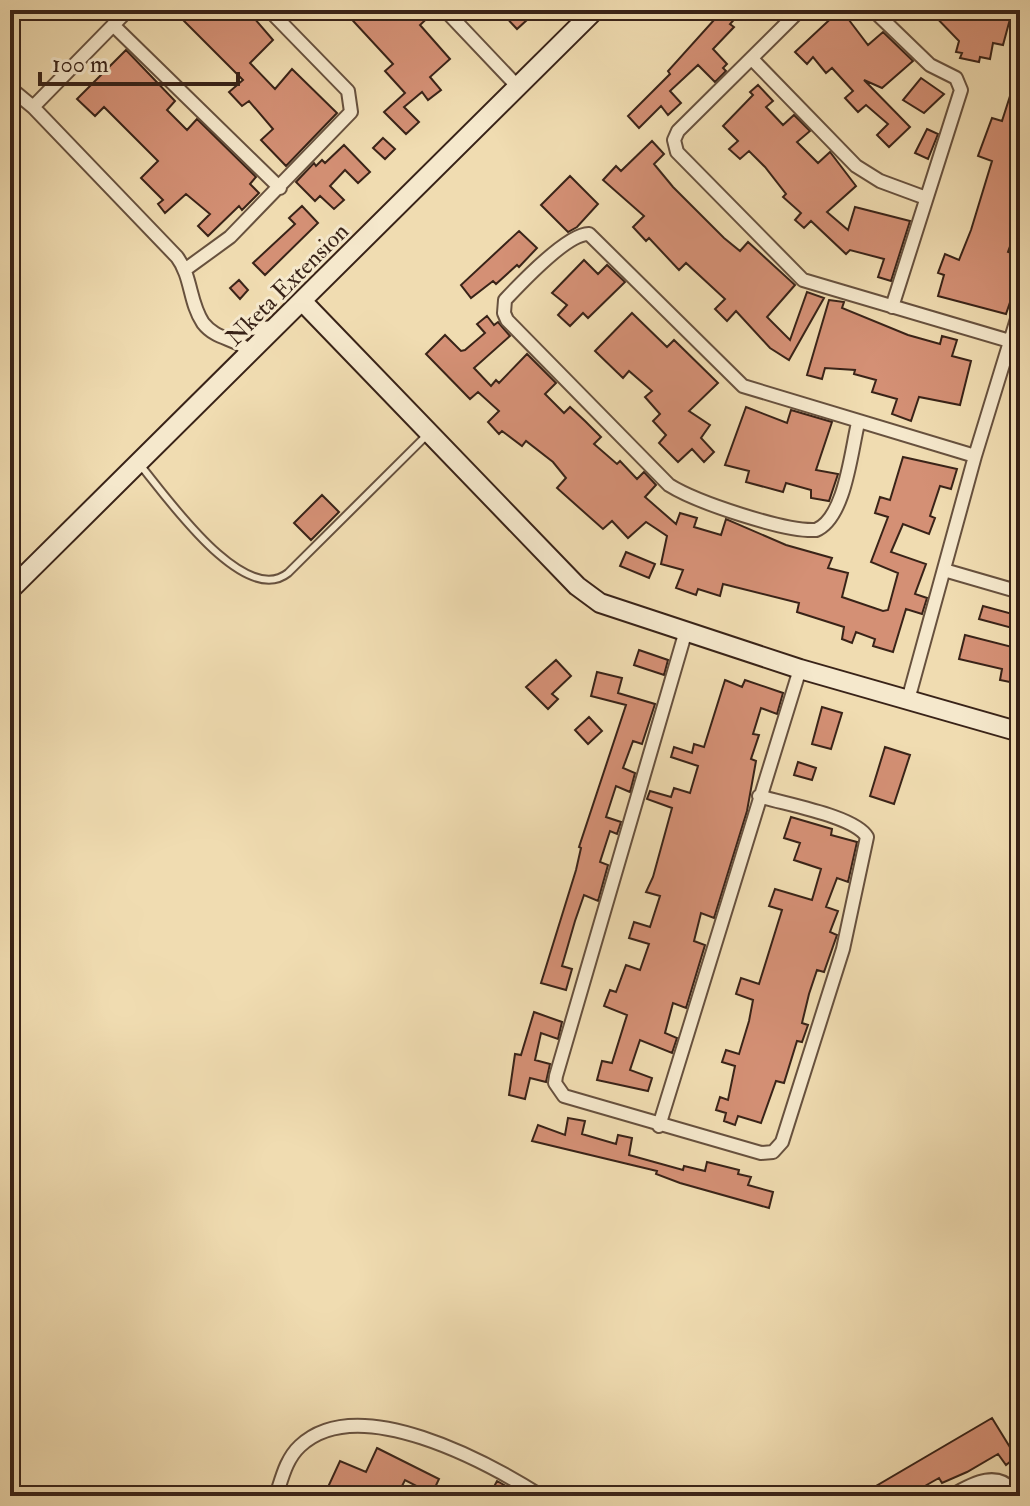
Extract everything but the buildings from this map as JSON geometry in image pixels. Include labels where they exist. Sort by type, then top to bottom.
[{"type":"street","points":[[33,107],[128,10]]},
{"type":"street","points":[[186,269],[209,254],[280,188],[348,118],[352,101],[341,83],[269,10]]},
{"type":"street","points":[[445,10],[519,88]]},
{"type":"street","name":"Nketa Extension","points":[[10,590],[595,10]]},
{"type":"street","points":[[800,10],[678,131],[674,140],[677,152],[803,280],[1015,343]]},
{"type":"street","points":[[873,10],[930,65],[960,83],[960,97],[892,307]]},
{"type":"street","points":[[113,25],[280,188]]},
{"type":"street","points":[[752,59],[856,166],[880,181],[926,198]]},
{"type":"street","points":[[10,88],[33,107],[186,269],[193,301],[202,321],[216,335],[236,340],[251,353]]},
{"type":"street","points":[[858,423],[838,508],[826,526],[816,530],[757,518],[687,495],[669,485],[507,320],[505,300],[568,241],[581,234],[589,234],[743,386],[975,456]]},
{"type":"street","points":[[303,302],[588,596],[615,611],[685,634],[1020,732]]},
{"type":"street","points":[[908,700],[975,456],[1015,343],[1020,309]]},
{"type":"street","points":[[236,340],[249,329],[278,327]]},
{"type":"street","points":[[944,570],[1020,592]]},
{"type":"street","points":[[685,634],[555,1083],[558,1090],[572,1100],[761,1153],[777,1148],[843,949],[867,834],[845,821],[759,796]]},
{"type":"street","points":[[659,1126],[800,669]]},
{"type":"street","points":[[276,1496],[291,1456],[312,1436],[348,1428],[382,1427],[416,1434],[519,1481],[541,1496]]},
{"type":"street","points":[[951,1496],[990,1479],[1007,1483],[1017,1496]]},
{"type":"lane","points":[[139,463],[222,557],[245,574],[270,582],[288,573],[429,433]]}]
